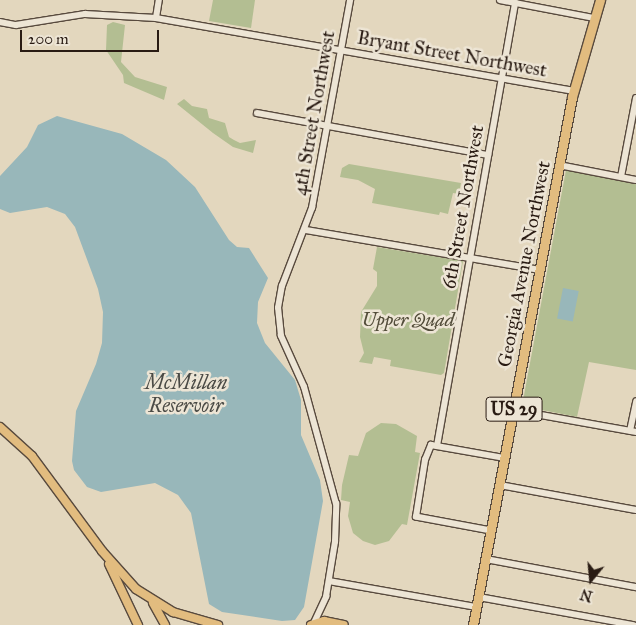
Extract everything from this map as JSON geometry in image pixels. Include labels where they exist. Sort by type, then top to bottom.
[{"type":"highway","name":"Georgia Avenue Northwest","points":[[473,625],[573,91],[600,0]]},
{"type":"main road","points":[[0,427],[32,456],[102,551],[132,585],[150,600],[179,614],[219,625]]},
{"type":"main road","points":[[102,551],[129,611],[133,625]]},
{"type":"main road","points":[[150,600],[165,625]]},
{"type":"main road","points":[[129,611],[138,625]]},
{"type":"main road","points":[[317,624],[344,625]]},
{"type":"main road","points":[[210,625],[219,625]]},
{"type":"street","points":[[156,18],[159,0]]},
{"type":"street","name":"4th Street Northwest","points":[[317,624],[326,597],[336,529],[333,485],[302,382],[282,339],[278,316],[282,286],[306,230],[350,0]]},
{"type":"street","points":[[500,0],[594,18]]},
{"type":"street","name":"6th Street Northwest","points":[[437,446],[515,3]]},
{"type":"street","name":"Bryant Street Northwest","points":[[0,22],[16,25],[85,14],[156,18],[573,91]]},
{"type":"street","points":[[621,177],[636,98]]},
{"type":"street","points":[[257,114],[488,155]]},
{"type":"street","points":[[559,165],[636,180]]},
{"type":"street","points":[[306,230],[540,270]]},
{"type":"street","points":[[513,410],[633,432],[636,402]]},
{"type":"street","points":[[491,531],[426,520],[415,516],[428,447],[437,446],[504,458]]},
{"type":"street","points":[[500,485],[636,510]]},
{"type":"street","points":[[486,560],[636,587]]},
{"type":"street","points":[[329,581],[477,607]]},
{"type":"street","points":[[478,597],[633,625]]},
{"type":"green space","points":[[213,0],[255,0],[251,28],[209,21]]},
{"type":"green space","points":[[113,22],[125,25],[121,62],[135,77],[167,87],[164,100],[124,83],[123,75],[106,50],[107,25]]},
{"type":"green space","points":[[184,99],[192,106],[207,109],[209,118],[225,123],[229,137],[234,140],[240,143],[256,140],[253,153],[233,147],[213,133],[177,104]]},
{"type":"green space","points":[[349,164],[461,183],[459,194],[453,193],[448,214],[440,212],[439,215],[372,203],[375,189],[358,180],[340,177],[342,168]]},
{"type":"green space","points":[[566,170],[636,184],[636,370],[589,362],[577,417],[522,406]]},
{"type":"green space","name":"Upper Quad","points":[[377,247],[463,261],[444,373],[441,375],[390,366],[391,360],[374,357],[372,364],[359,362],[364,353],[360,337],[361,312],[377,286],[377,272],[373,269]]},
{"type":"green space","points":[[381,423],[396,424],[417,436],[415,452],[420,453],[407,525],[402,524],[389,541],[375,545],[363,541],[353,533],[348,516],[350,502],[341,500],[342,485],[349,455],[358,456],[366,433]]},
{"type":"water","name":"McMillan Reservoir","points":[[57,116],[122,134],[166,160],[195,187],[229,240],[237,247],[249,248],[268,278],[258,302],[257,323],[265,343],[295,380],[301,400],[301,435],[320,480],[323,501],[304,607],[295,620],[282,621],[222,612],[209,604],[191,513],[178,495],[155,483],[101,492],[87,487],[74,470],[72,461],[76,411],[96,364],[102,343],[103,312],[98,289],[75,227],[65,214],[47,207],[10,213],[0,209],[0,176],[27,147],[38,125]]},
{"type":"water","points":[[563,288],[579,291],[573,321],[557,318]]}]
